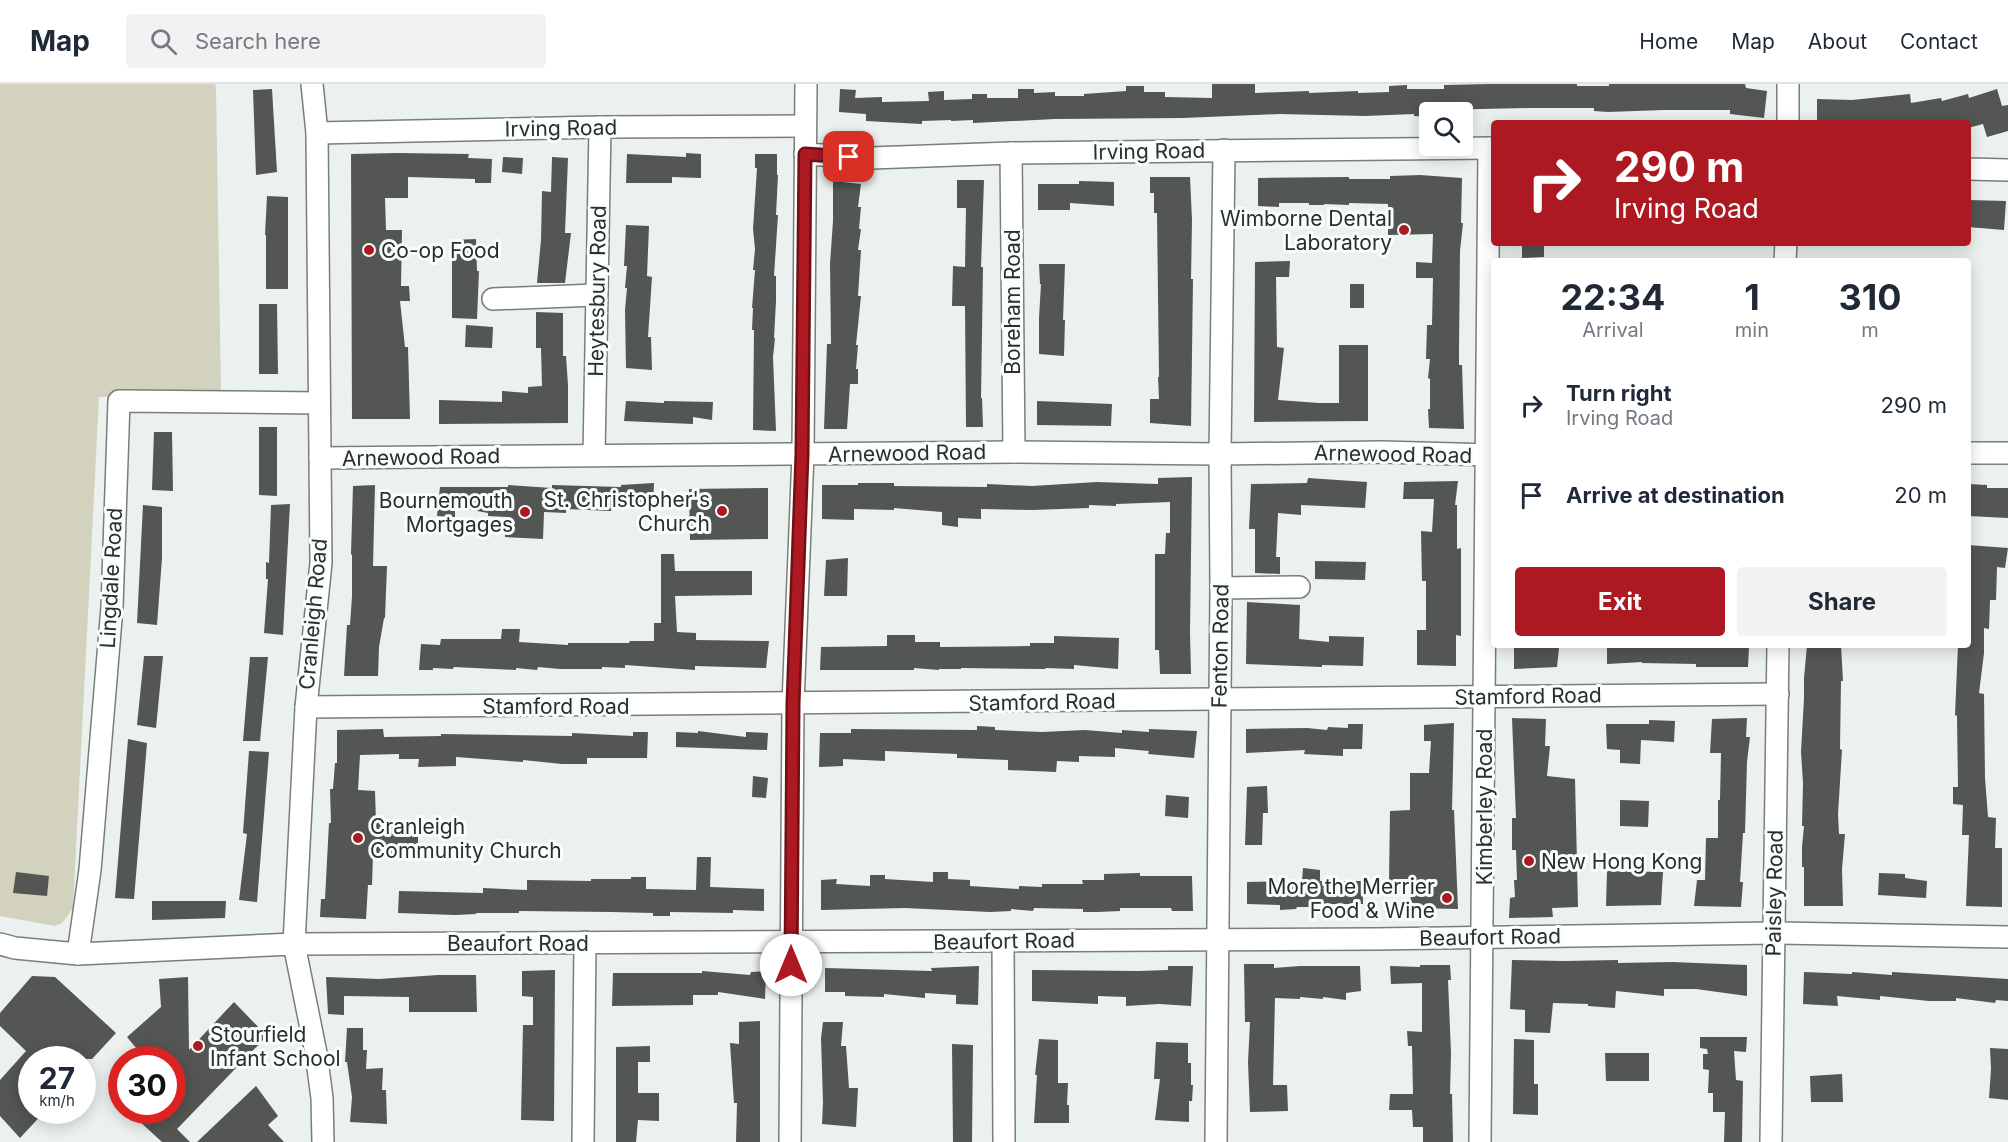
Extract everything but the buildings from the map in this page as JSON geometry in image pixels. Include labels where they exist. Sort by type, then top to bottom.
[{"type":"street","name":"Cranleigh Road","points":[[312,84],[316,133],[321,564],[306,707],[294,944],[316,1053],[322,1098],[323,1142]]},
{"type":"street","points":[[790,1142],[793,704],[802,454],[806,84]]},
{"type":"street","points":[[1788,84],[1788,120]]},
{"type":"street","name":"Irving Road","points":[[316,133],[600,127],[805,126]]},
{"type":"street","name":"Heytesbury Road","points":[[594,455],[600,127]]},
{"type":"street","name":"Irving Road","points":[[805,154],[872,158],[1011,153],[1491,148]]},
{"type":"street","name":"Fenton Road","points":[[1216,1142],[1224,150]]},
{"type":"street","name":"Boreham Road","points":[[1011,153],[1014,452]]},
{"type":"street","points":[[1971,170],[2008,170]]},
{"type":"street","points":[[493,299],[596,296]]},
{"type":"street","name":"Kimberley Road","points":[[1480,1142],[1491,302]]},
{"type":"street","name":"Lingdale Road","points":[[78,954],[90,870],[112,607],[119,401],[318,403]]},
{"type":"street","name":"Arnewood Road","points":[[320,458],[1014,452],[1383,452],[1490,455]]},
{"type":"street","points":[[1971,453],[2008,453]]},
{"type":"street","points":[[1221,588],[1299,587]]},
{"type":"street","name":"Paisley Road","points":[[1771,1142],[1779,648]]},
{"type":"street","name":"Stamford Road","points":[[306,707],[1485,698],[1593,694],[1778,693]]},
{"type":"street","name":"Beaufort Road","points":[[0,944],[15,948],[78,954],[294,944],[791,943],[1773,933],[2008,938]]},
{"type":"street","points":[[1003,941],[1004,1142]]},
{"type":"street","points":[[583,1142],[585,942]]},
{"type":"green space","points":[[0,84],[215,84],[216,88],[221,394],[99,397],[73,908],[62,923],[55,926],[0,916]]},
{"type":"place","name":"Wimborne Dental Laboratory","points":[[1404,230]]},
{"type":"place","name":"Co-op Food","points":[[369,250]]},
{"type":"place","name":"St. Christopher's Church","points":[[722,511]]},
{"type":"place","name":"Bournemouth Mortgages","points":[[525,512]]},
{"type":"place","name":"Cranleigh Community Church","points":[[358,838]]},
{"type":"place","name":"New Hong Kong","points":[[1529,861]]},
{"type":"place","name":"More the Merrier Food & Wine","points":[[1447,898]]},
{"type":"place","name":"Stourfield Infant School","points":[[198,1046]]},
{"type":"route","points":[[791,965],[793,704],[802,454],[805,154],[849,157]]}]
